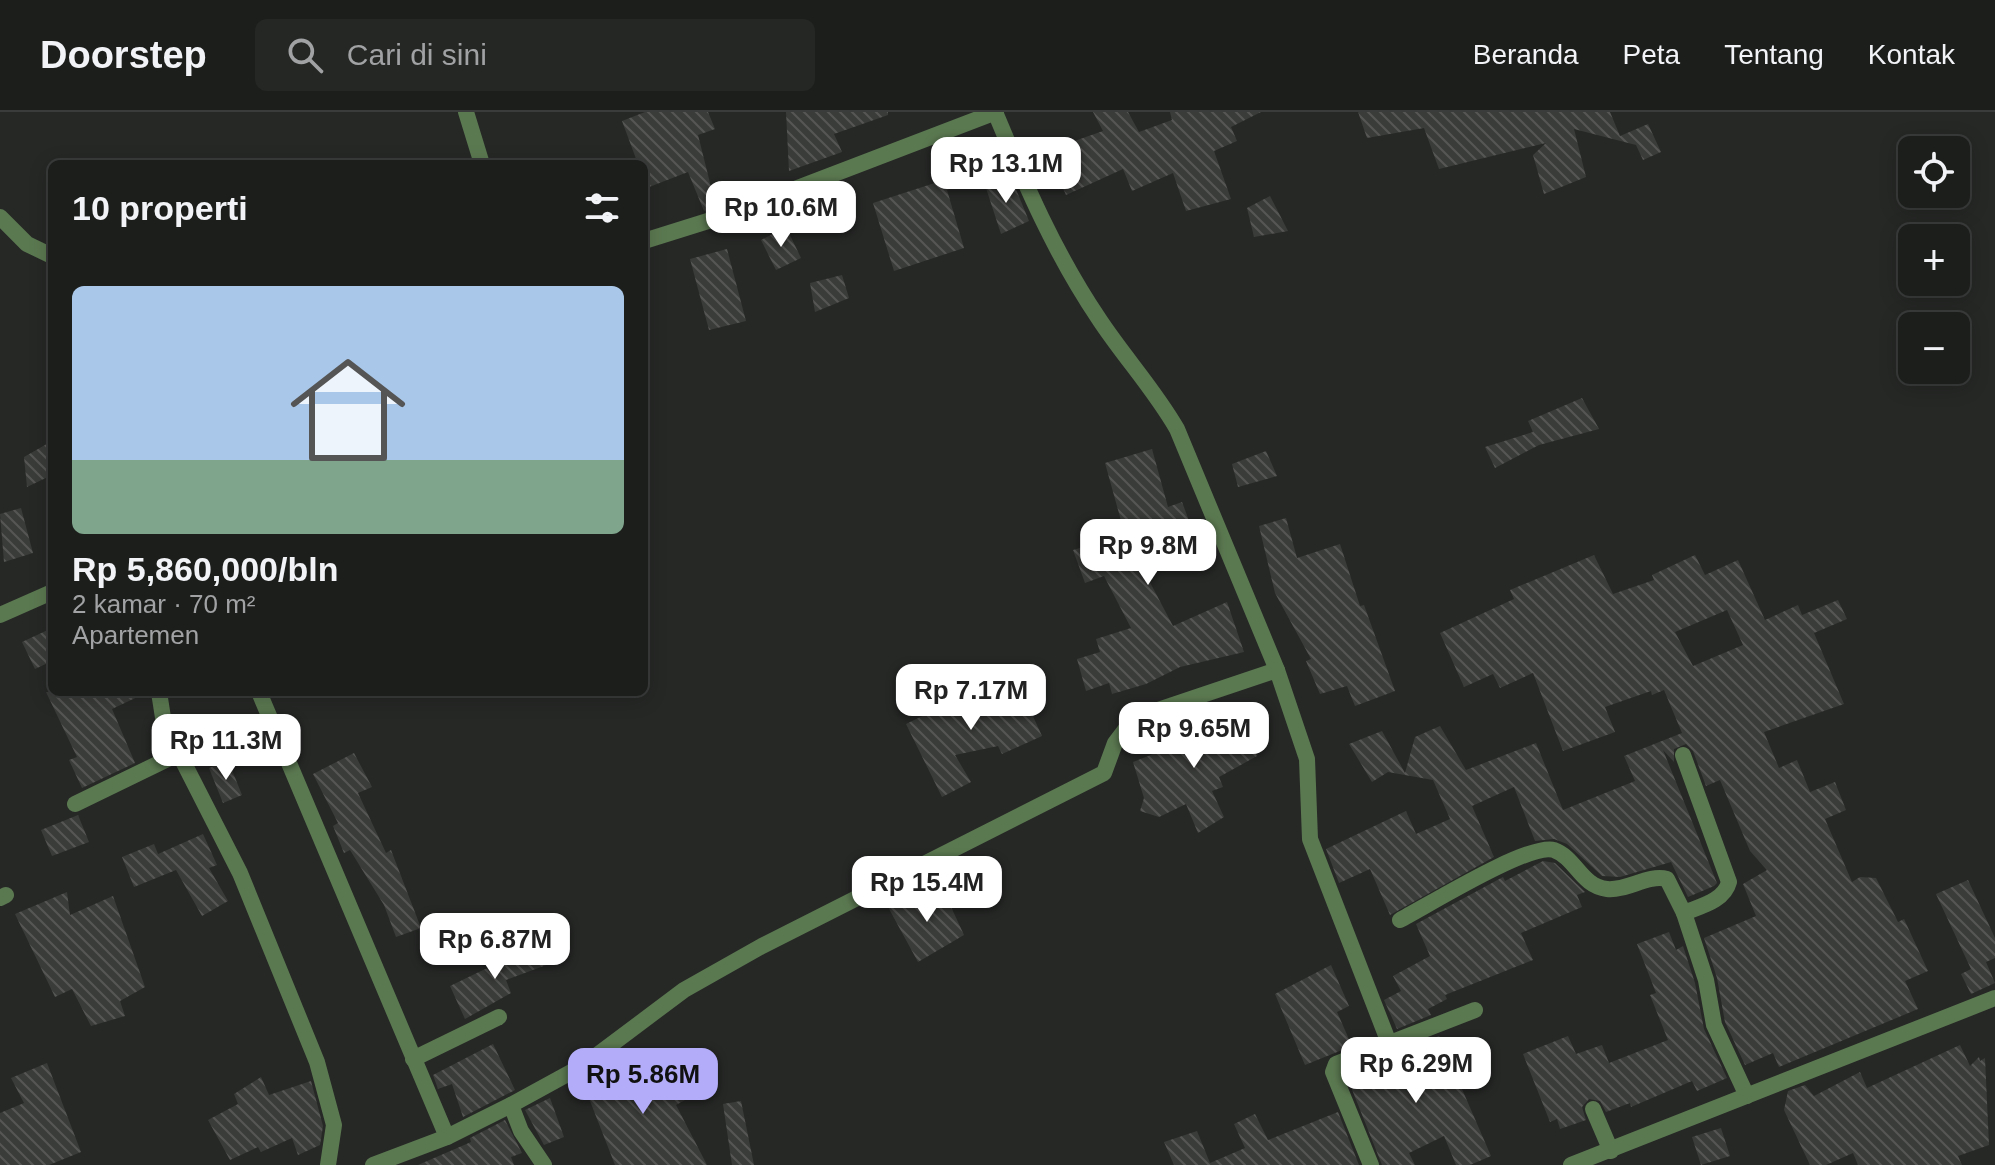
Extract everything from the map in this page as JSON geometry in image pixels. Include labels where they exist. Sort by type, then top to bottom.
[{"type":"street","points":[[466,112],[481,160]]},
{"type":"street","points":[[648,240],[740,210],[996,112],[1036,211],[1098,318],[1161,401],[1177,429],[1277,670],[1307,759],[1310,839],[1389,1043]]},
{"type":"street","points":[[0,217],[27,244],[48,254]]},
{"type":"street","points":[[0,615],[48,594]]},
{"type":"street","points":[[373,1165],[447,1137],[511,1105],[584,1065],[684,990],[762,946],[1104,773],[1115,743],[1134,718],[1277,670]]},
{"type":"street","points":[[159,696],[162,719],[240,873],[317,1062],[334,1125],[328,1165]]},
{"type":"street","points":[[261,696],[447,1137]]},
{"type":"street","points":[[75,804],[178,754]]},
{"type":"street","points":[[1683,755],[1729,882],[1726,891],[1715,899],[1684,913]]},
{"type":"street","points":[[1400,920],[1522,855],[1550,849],[1562,854],[1594,886],[1609,889],[1667,879],[1684,913],[1706,980],[1714,1025],[1747,1096]]},
{"type":"street","points":[[1571,1165],[1995,998]]},
{"type":"street","points":[[1371,1165],[1333,1072],[1336,1064],[1475,1010]]},
{"type":"street","points":[[413,1059],[499,1017]]},
{"type":"street","points":[[511,1105],[521,1131],[544,1165]]},
{"type":"street","points":[[1593,1109],[1611,1151]]},
{"type":"building","points":[[645,112],[708,112],[715,129],[698,135],[716,207],[704,211],[688,172],[648,187],[648,160],[637,160],[622,121]]},
{"type":"building","points":[[786,112],[888,112],[888,115],[834,134],[842,152],[789,171]]},
{"type":"building","points":[[1093,112],[1128,112],[1139,132],[1172,120],[1170,112],[1261,112],[1231,127],[1237,141],[1214,151],[1231,199],[1186,211],[1173,173],[1132,191],[1123,169],[1066,195],[1046,151],[1103,131]]},
{"type":"building","points":[[1358,112],[1610,112],[1620,136],[1648,124],[1661,152],[1643,160],[1636,145],[1574,129],[1586,177],[1544,194],[1533,155],[1546,143],[1439,169],[1424,128],[1367,138]]},
{"type":"building","points":[[976,150],[985,174],[947,190],[964,248],[894,271],[873,203],[944,180],[946,185],[964,154]]},
{"type":"building","points":[[1011,177],[1029,221],[1001,234],[985,185]]},
{"type":"building","points":[[1270,196],[1288,231],[1254,237],[1247,208]]},
{"type":"building","points":[[786,227],[801,258],[776,270],[761,240]]},
{"type":"building","points":[[727,249],[746,321],[709,330],[690,259]]},
{"type":"building","points":[[842,275],[849,298],[815,312],[810,283]]},
{"type":"building","points":[[1582,398],[1599,429],[1539,445],[1495,468],[1485,447],[1533,432],[1528,421]]},
{"type":"building","points":[[48,443],[48,477],[27,487],[24,457]]},
{"type":"building","points":[[1152,449],[1168,507],[1182,502],[1200,550],[1144,571],[1173,626],[1227,602],[1244,652],[1180,667],[1146,684],[1112,694],[1109,683],[1086,691],[1077,659],[1100,652],[1096,639],[1131,628],[1104,576],[1085,583],[1073,550],[1125,535],[1105,463]]},
{"type":"building","points":[[1266,451],[1277,476],[1238,487],[1232,464]]},
{"type":"building","points":[[21,508],[33,553],[4,562],[0,514]]},
{"type":"building","points":[[1286,518],[1297,558],[1340,544],[1360,606],[1364,605],[1395,691],[1355,706],[1347,686],[1320,694],[1306,661],[1311,659],[1275,593],[1259,526]]},
{"type":"building","points":[[1594,555],[1613,594],[1654,580],[1652,575],[1695,555],[1705,575],[1738,560],[1765,620],[1798,605],[1802,615],[1838,600],[1847,619],[1814,633],[1844,704],[1764,732],[1779,768],[1797,760],[1810,792],[1835,782],[1846,810],[1825,819],[1852,882],[1860,877],[1876,878],[1898,922],[1904,919],[1928,971],[1905,981],[1918,1009],[1779,1067],[1773,1053],[1745,1065],[1725,1022],[1717,978],[1704,938],[1756,916],[1743,884],[1767,870],[1750,851],[1720,780],[1706,786],[1693,751],[1686,744],[1674,749],[1674,762],[1663,750],[1717,883],[1688,897],[1671,862],[1620,877],[1602,876],[1567,844],[1554,839],[1535,841],[1514,787],[1472,806],[1494,857],[1390,915],[1370,869],[1339,883],[1326,849],[1406,811],[1416,834],[1450,819],[1433,780],[1388,772],[1372,782],[1349,744],[1382,731],[1405,773],[1415,737],[1440,726],[1466,770],[1536,743],[1563,810],[1635,781],[1624,756],[1682,733],[1664,690],[1652,695],[1651,691],[1605,707],[1615,732],[1563,751],[1533,673],[1500,688],[1493,674],[1464,687],[1440,633],[1514,599],[1510,590]],"holes":[[[1727,610],[1743,645],[1693,666],[1675,632]]]},
{"type":"building","points":[[48,630],[48,663],[35,669],[22,642]]},
{"type":"building","points":[[995,680],[1003,699],[1021,690],[1042,736],[1002,754],[998,746],[955,755],[971,782],[942,797],[906,724]]},
{"type":"building","points":[[46,692],[48,696],[140,696],[112,709],[135,763],[82,788],[69,760],[77,757]]},
{"type":"building","points":[[1232,710],[1257,756],[1219,777],[1223,787],[1212,791],[1224,817],[1198,833],[1186,804],[1159,817],[1140,811],[1144,798],[1133,762],[1173,746],[1168,736],[1196,722],[1199,728]]},
{"type":"building","points":[[354,753],[372,787],[358,793],[386,853],[391,850],[421,928],[396,937],[384,905],[350,850],[344,853],[333,826],[338,823],[313,774]]},
{"type":"building","points":[[228,760],[242,795],[223,803],[209,768]]},
{"type":"building","points":[[78,815],[89,842],[52,856],[41,830]]},
{"type":"building","points":[[203,834],[217,865],[209,868],[228,901],[202,916],[176,870],[134,887],[122,857],[154,844],[158,854]]},
{"type":"building","points":[[1543,861],[1555,863],[1585,892],[1577,895],[1582,907],[1521,933],[1533,960],[1445,995],[1447,999],[1428,1009],[1431,1015],[1397,1029],[1384,1000],[1401,991],[1393,976],[1430,956],[1416,924],[1503,877],[1505,881]]},
{"type":"building","points":[[1968,880],[1995,938],[1995,958],[1986,962],[1995,983],[1971,994],[1961,974],[1971,969],[1936,894]]},
{"type":"building","points":[[67,892],[70,915],[113,896],[145,987],[120,1001],[125,1016],[91,1026],[72,989],[55,997],[15,914]]},
{"type":"building","points":[[925,893],[931,903],[946,896],[964,935],[918,962],[888,907]]},
{"type":"building","points":[[1669,932],[1676,950],[1683,946],[1695,983],[1704,1029],[1727,1078],[1697,1091],[1692,1081],[1631,1107],[1630,1103],[1606,1112],[1600,1101],[1589,1099],[1582,1107],[1586,1120],[1560,1129],[1557,1119],[1550,1122],[1523,1054],[1568,1036],[1576,1054],[1602,1045],[1609,1063],[1668,1040],[1650,995],[1656,993],[1637,944]]},
{"type":"building","points":[[539,943],[549,964],[506,980],[511,993],[465,1019],[450,986]]},
{"type":"building","points":[[1331,965],[1349,1006],[1337,1012],[1352,1046],[1305,1065],[1275,994]]},
{"type":"building","points":[[1439,1036],[1491,1156],[1470,1165],[1456,1165],[1444,1136],[1409,1153],[1415,1165],[1382,1165],[1345,1072]]},
{"type":"building","points":[[493,1044],[515,1090],[463,1117],[452,1084],[438,1089],[433,1075]]},
{"type":"building","points":[[1960,1045],[1970,1066],[1979,1057],[1980,1061],[1985,1058],[1989,1145],[1958,1156],[1962,1165],[1858,1165],[1853,1153],[1826,1165],[1810,1165],[1784,1110],[1788,1091],[1805,1085],[1814,1096],[1860,1072],[1867,1088]]},
{"type":"building","points":[[670,1057],[687,1099],[676,1105],[707,1165],[615,1165],[583,1083],[625,1060],[631,1073]]},
{"type":"building","points":[[47,1063],[81,1152],[49,1165],[0,1165],[0,1113],[24,1103],[11,1078]]},
{"type":"building","points":[[261,1077],[269,1095],[311,1081],[323,1126],[320,1145],[298,1155],[292,1138],[261,1152],[258,1147],[230,1160],[208,1120],[238,1104],[234,1094]]},
{"type":"building","points":[[550,1098],[564,1137],[544,1145],[525,1110]]},
{"type":"building","points":[[741,1101],[754,1165],[732,1165],[723,1104]]},
{"type":"building","points":[[1338,1112],[1359,1165],[1174,1165],[1164,1142],[1197,1131],[1210,1163],[1245,1148],[1234,1124],[1255,1114],[1268,1140]]},
{"type":"building","points":[[505,1120],[522,1153],[511,1157],[514,1165],[418,1165],[471,1142],[470,1138]]},
{"type":"building","points":[[1721,1128],[1730,1156],[1701,1165],[1692,1137]]}]
